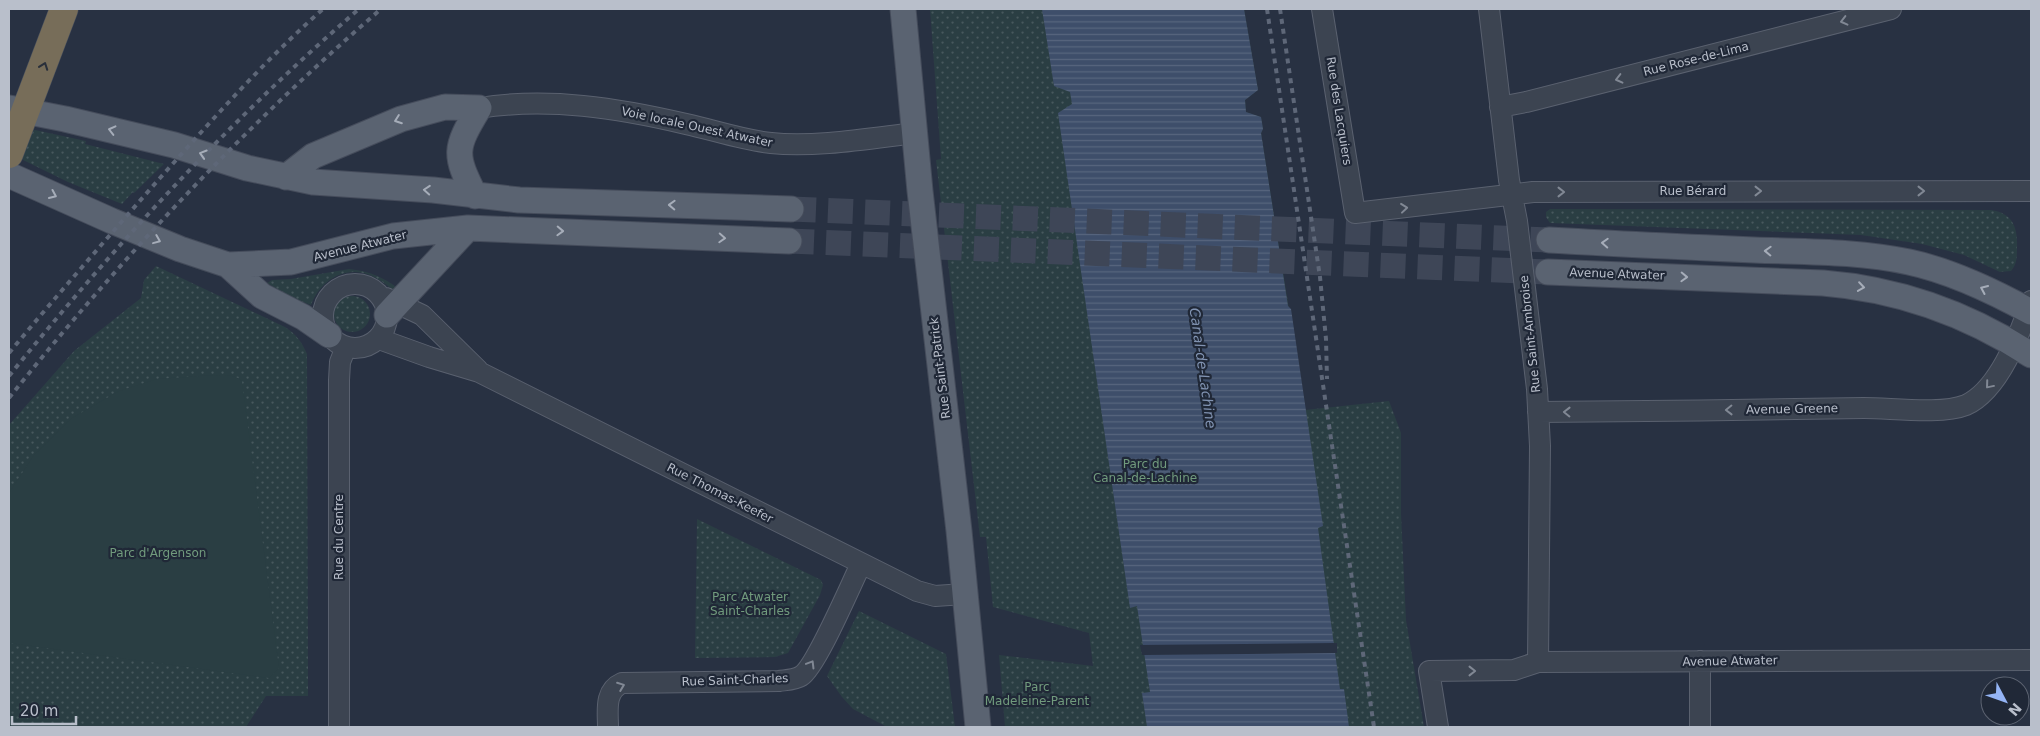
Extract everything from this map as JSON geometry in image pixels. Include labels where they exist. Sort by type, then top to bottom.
[{"type":"highway","points":[[9,154],[17,109],[64,9]]},
{"type":"main road","name":"Rue Saint-Patrick","points":[[903,9],[978,727]]},
{"type":"main road","points":[[286,177],[313,156],[401,118],[445,107],[479,108],[462,138],[458,150],[463,171],[475,196]]},
{"type":"main road","points":[[17,109],[174,145],[247,168],[286,177],[333,184],[432,190],[519,200],[791,208]]},
{"type":"main road","name":"Avenue Atwater","points":[[9,175],[171,246],[228,265],[291,262],[393,236],[468,228],[789,241]]},
{"type":"main road","points":[[388,304],[418,282],[468,228]]},
{"type":"main road","points":[[1549,240],[1816,252],[1886,258],[1917,264],[1951,275],[2030,308]]},
{"type":"main road","points":[[228,265],[262,296],[303,317],[337,341]]},
{"type":"main road","name":"Avenue Atwater","points":[[1548,272],[1823,283],[1866,288],[1935,306],[1984,327],[2023,349]]},
{"type":"street","name":"Rue des Lacquiers","points":[[1322,9],[1355,213]]},
{"type":"street","name":"Rue Saint-Ambroise","points":[[1489,9],[1500,107],[1517,221],[1538,412],[1540,446],[1538,662]]},
{"type":"street","name":"Rue Rose-de-Lima","points":[[1500,107],[1891,9]]},
{"type":"street","name":"Voie locale Ouest Atwater","points":[[479,108],[532,103],[591,106],[652,116],[759,142],[787,145],[915,133]]},
{"type":"street","name":"Rue Bérard","points":[[1355,213],[1512,195],[1556,192],[2031,191]]},
{"type":"street","points":[[418,282],[422,315]]},
{"type":"street","points":[[356,284],[371,288],[388,304],[386,326],[379,339],[365,347],[337,341],[323,320],[326,302],[341,287],[356,284]]},
{"type":"street","name":"Rue Thomas-Keefer","points":[[388,304],[422,315],[479,372]]},
{"type":"street","name":"Avenue Greene","points":[[1538,412],[1874,408],[1942,410],[1955,408],[1974,400],[1984,391],[2002,367],[2023,349],[2030,308]]},
{"type":"street","name":"Rue Thomas-Keefer","points":[[379,339],[479,372],[923,594],[935,596],[964,594]]},
{"type":"street","name":"Rue du Centre","points":[[337,341],[340,362],[339,727]]},
{"type":"street","name":"Rue Saint-Charles","points":[[608,727],[608,696],[613,688],[622,683],[779,681],[803,675],[817,653],[861,564]]},
{"type":"street","name":"Avenue Atwater","points":[[1438,727],[1429,671],[1514,670],[1538,662],[2031,660]]},
{"type":"street","points":[[1700,661],[1700,727]]},
{"type":"green space","name":"Parc du Canal-de-Lachine","points":[[930,9],[1244,9],[1258,90],[1245,100],[1246,112],[1261,117],[1263,129],[1261,133],[1305,410],[1389,401],[1401,433],[1401,514],[1406,620],[1424,727],[1005,727],[999,655],[1093,666],[1089,633],[993,607],[986,537],[980,537],[936,160],[941,159]]},
{"type":"green space","points":[[35,130],[86,141],[85,144],[164,164],[122,204],[68,182],[23,160],[19,155],[31,131]]},
{"type":"green space","points":[[1550,209],[1991,210],[2004,214],[2013,223],[2017,241],[2017,257],[2011,271],[2000,272],[1964,255],[1922,244],[1861,235],[1550,223],[1546,217],[1546,212]]},
{"type":"green space","name":"Parc d'Argenson","points":[[156,266],[285,327],[298,339],[307,354],[308,696],[266,696],[246,727],[9,727],[9,425],[74,351],[141,298],[144,280]]},
{"type":"green space","points":[[349,269],[376,275],[399,289],[396,292],[370,275],[351,272],[334,277],[327,282],[315,296],[311,305],[303,302],[302,304],[267,283],[272,280],[291,279]]},
{"type":"green space","points":[[352,296],[359,297],[365,301],[369,307],[369,321],[365,327],[359,331],[352,332],[345,331],[339,327],[335,321],[334,314],[335,307],[339,301],[345,297]]},
{"type":"green space","points":[[216,375],[233,376],[242,381],[279,668],[269,678],[9,643],[9,493],[34,455],[72,418],[119,391],[157,379]]},
{"type":"green space","name":"Parc Atwater Saint-Charles","points":[[697,519],[821,580],[823,585],[820,595],[788,653],[775,657],[695,658]]},
{"type":"green space","points":[[859,611],[946,654],[955,727],[887,727],[853,709],[842,697],[827,676]]},
{"type":"water","name":"Canal-de-Lachine","points":[[1042,9],[1244,9],[1258,90],[1245,100],[1246,112],[1261,117],[1263,129],[1261,133],[1288,306],[1291,309],[1323,526],[1318,528],[1340,689],[1344,689],[1349,727],[1147,727],[1142,693],[1150,692],[1137,606],[1130,608],[1058,113],[1072,104],[1070,92],[1054,86]]},
{"type":"pier","points":[[1337,643],[1337,653],[1142,655],[1140,645]]},
{"type":"tunnel","points":[[791,209],[1549,240]]},
{"type":"tunnel","points":[[789,241],[1548,272]]},
{"type":"railway","points":[[9,353],[103,243],[219,113],[259,70],[323,9]]},
{"type":"railway","points":[[9,376],[90,279],[176,185],[265,94],[359,9]]},
{"type":"railway","points":[[9,398],[95,295],[186,195],[281,99],[381,9]]},
{"type":"railway","points":[[1267,9],[1374,727]]},
{"type":"railway","points":[[1280,9],[1320,277],[1326,339],[1327,379]]},
{"type":"park label","name":"Parc Madeleine-Parent","points":[[1037,694]]}]
